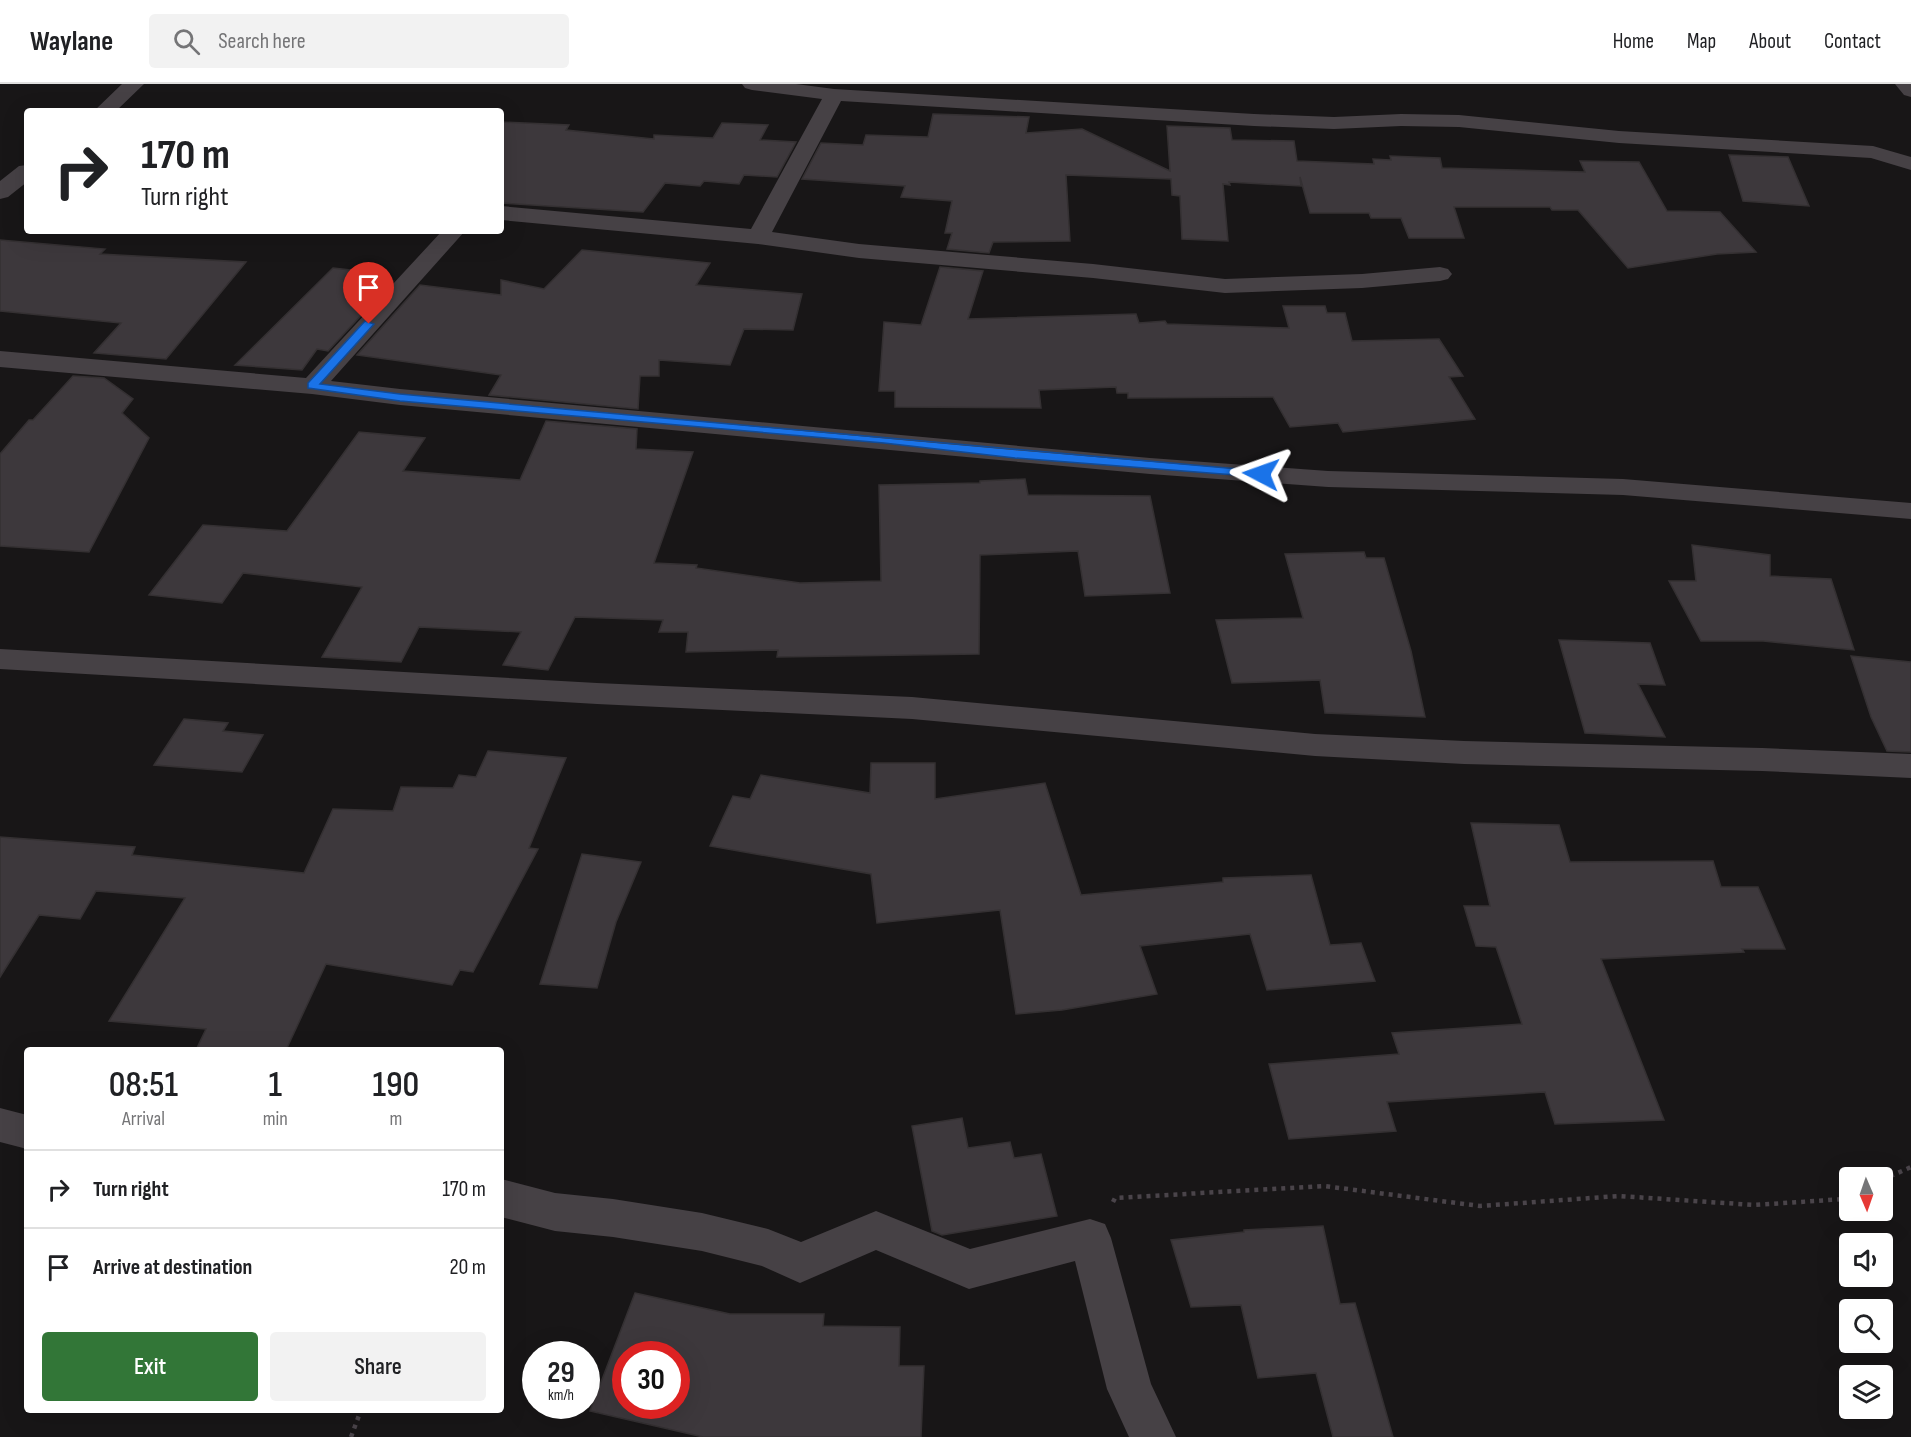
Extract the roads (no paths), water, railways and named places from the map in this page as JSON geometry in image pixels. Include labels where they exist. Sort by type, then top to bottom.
[{"type":"street","points":[[107,108],[134,84]]},
{"type":"street","points":[[752,84],[834,95],[1254,120],[1334,123],[1401,120],[1459,121],[1619,136],[1873,152],[1911,150]]},
{"type":"street","points":[[1905,84],[1911,91]]},
{"type":"street","points":[[758,237],[834,95]]},
{"type":"street","points":[[1873,152],[1911,164]]},
{"type":"street","points":[[504,213],[758,237],[859,251],[1093,271],[1225,286],[1362,281],[1440,274]]},
{"type":"street","points":[[312,386],[451,234]]},
{"type":"street","points":[[0,359],[312,386],[400,398],[1150,466],[1328,479],[1623,487],[1911,511]]},
{"type":"street","points":[[0,659],[682,698],[850,704],[993,714],[1175,734],[1316,746],[1510,754],[1697,756],[1911,766]]},
{"type":"street","points":[[0,1125],[24,1131]]},
{"type":"street","points":[[504,1199],[555,1212],[614,1218],[702,1232],[768,1248],[800,1263],[876,1230],[969,1269],[1090,1238],[1130,1389],[1153,1437]]}]
